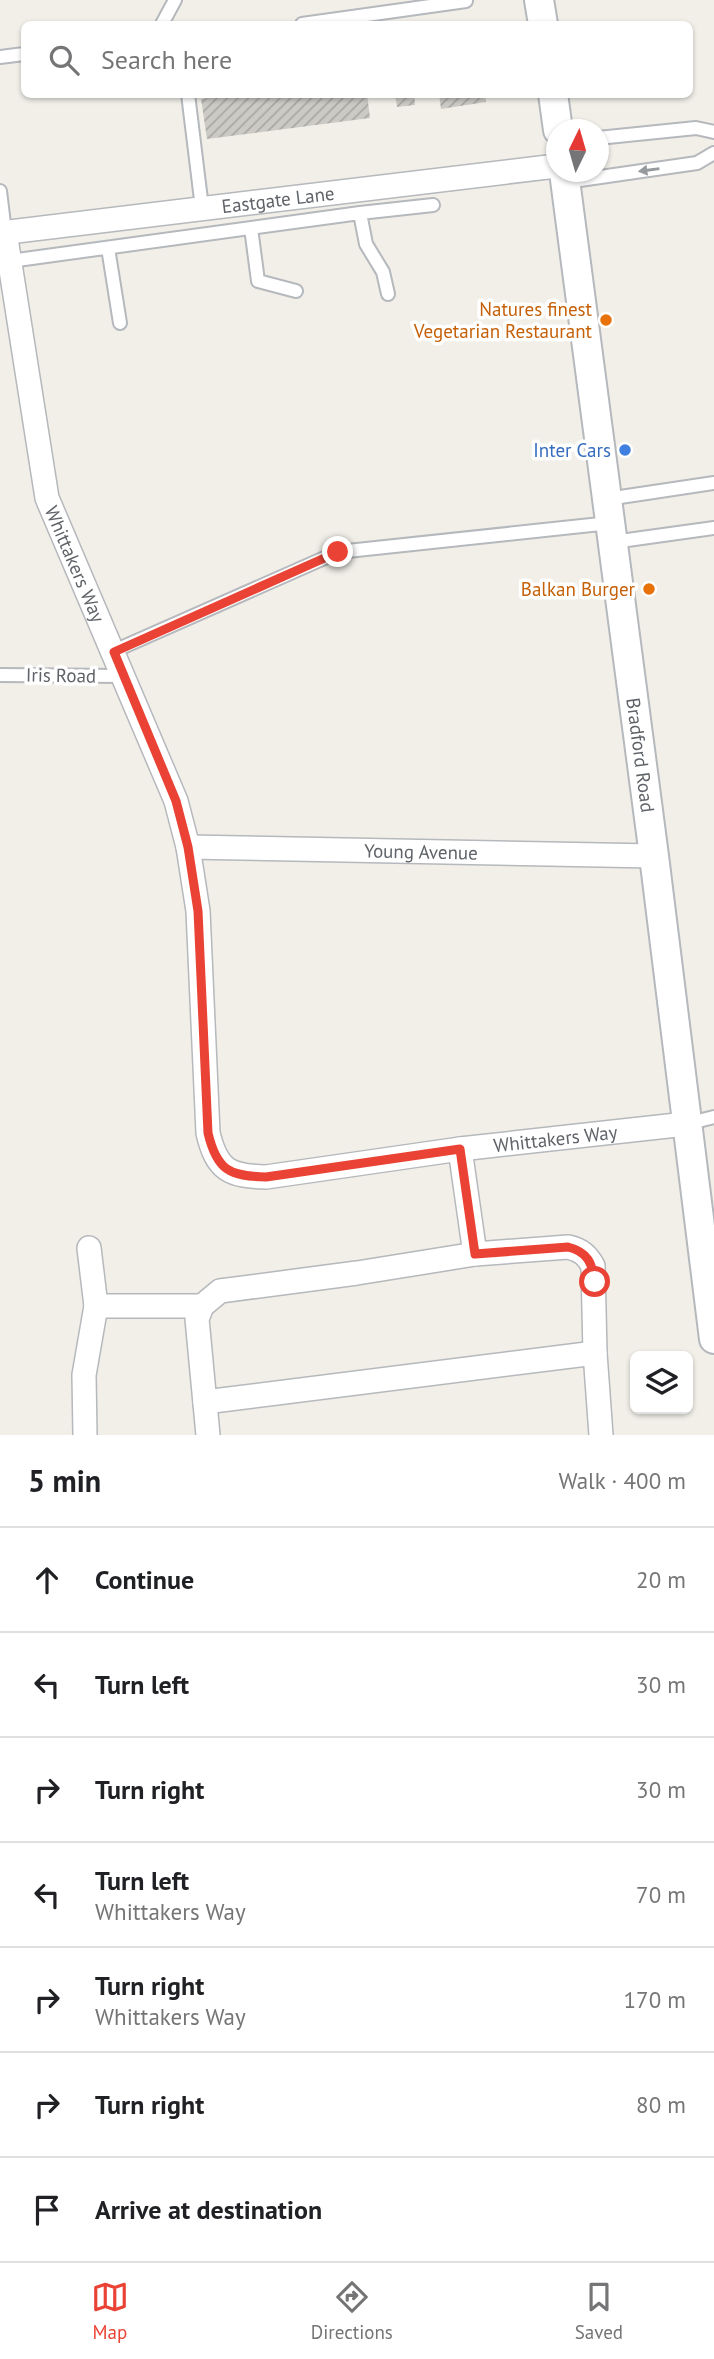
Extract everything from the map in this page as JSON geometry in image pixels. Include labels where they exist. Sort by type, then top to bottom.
[{"type":"street","points":[[539,0],[542,21]]},
{"type":"street","points":[[554,98],[556,119]]},
{"type":"street","name":"Eastgate Lane","points":[[3,232],[202,208],[546,175]]},
{"type":"street","name":"Bradford Road","points":[[563,182],[654,856],[686,1124],[710,1275],[714,1339]]},
{"type":"street","name":"Whittakers Way","points":[[3,232],[10,261],[47,498],[176,801],[188,847],[198,911],[208,1133],[221,1164],[243,1177],[266,1177],[460,1149],[686,1124]]},
{"type":"street","name":"Young Avenue","points":[[188,847],[654,856]]},
{"type":"street","points":[[460,1149],[475,1254]]},
{"type":"street","points":[[208,1435],[197,1319],[202,1306],[220,1291],[475,1254],[568,1247],[578,1249],[588,1256],[593,1266],[595,1353],[601,1435]]},
{"type":"street","points":[[85,1435],[83,1375],[96,1306],[89,1248]]},
{"type":"street","points":[[96,1306],[202,1306]]},
{"type":"street","points":[[205,1402],[595,1353]]},
{"type":"lane","points":[[164,21],[175,0]]},
{"type":"lane","points":[[323,21],[466,1]]},
{"type":"lane","points":[[0,57],[21,54]]},
{"type":"lane","points":[[188,98],[202,208]]},
{"type":"lane","points":[[609,137],[696,128],[714,132]]},
{"type":"lane","points":[[609,170],[697,163],[714,153]]},
{"type":"lane","points":[[0,191],[3,232]]},
{"type":"lane","points":[[10,261],[433,205]]},
{"type":"lane","points":[[360,213],[366,244],[383,272],[388,294]]},
{"type":"lane","points":[[251,228],[258,281],[296,291]]},
{"type":"lane","points":[[108,248],[120,323]]},
{"type":"lane","points":[[610,521],[714,483]]},
{"type":"lane","points":[[114,652],[338,552],[610,521],[714,528]]},
{"type":"lane","name":"Iris Road","points":[[0,675],[123,676]]},
{"type":"lane","points":[[686,1124],[714,1118]]},
{"type":"building","points":[[368,98],[370,118],[207,139],[201,99]]},
{"type":"building","points":[[396,98],[414,98],[415,105],[397,107]]},
{"type":"building","points":[[440,98],[486,98],[486,102],[441,109]]},
{"type":"place","name":"Natures finest Vegetarian Restaurant","points":[[606,320]]},
{"type":"place","name":"Inter Cars","points":[[625,450]]},
{"type":"place","name":"Balkan Burger","points":[[649,589]]},
{"type":"route","points":[[338,552],[114,652],[176,801],[188,847],[198,911],[208,1133],[211,1144],[221,1164],[243,1177],[266,1177],[460,1149],[475,1254],[553,1247],[578,1249],[588,1256],[593,1266],[595,1282]]}]
